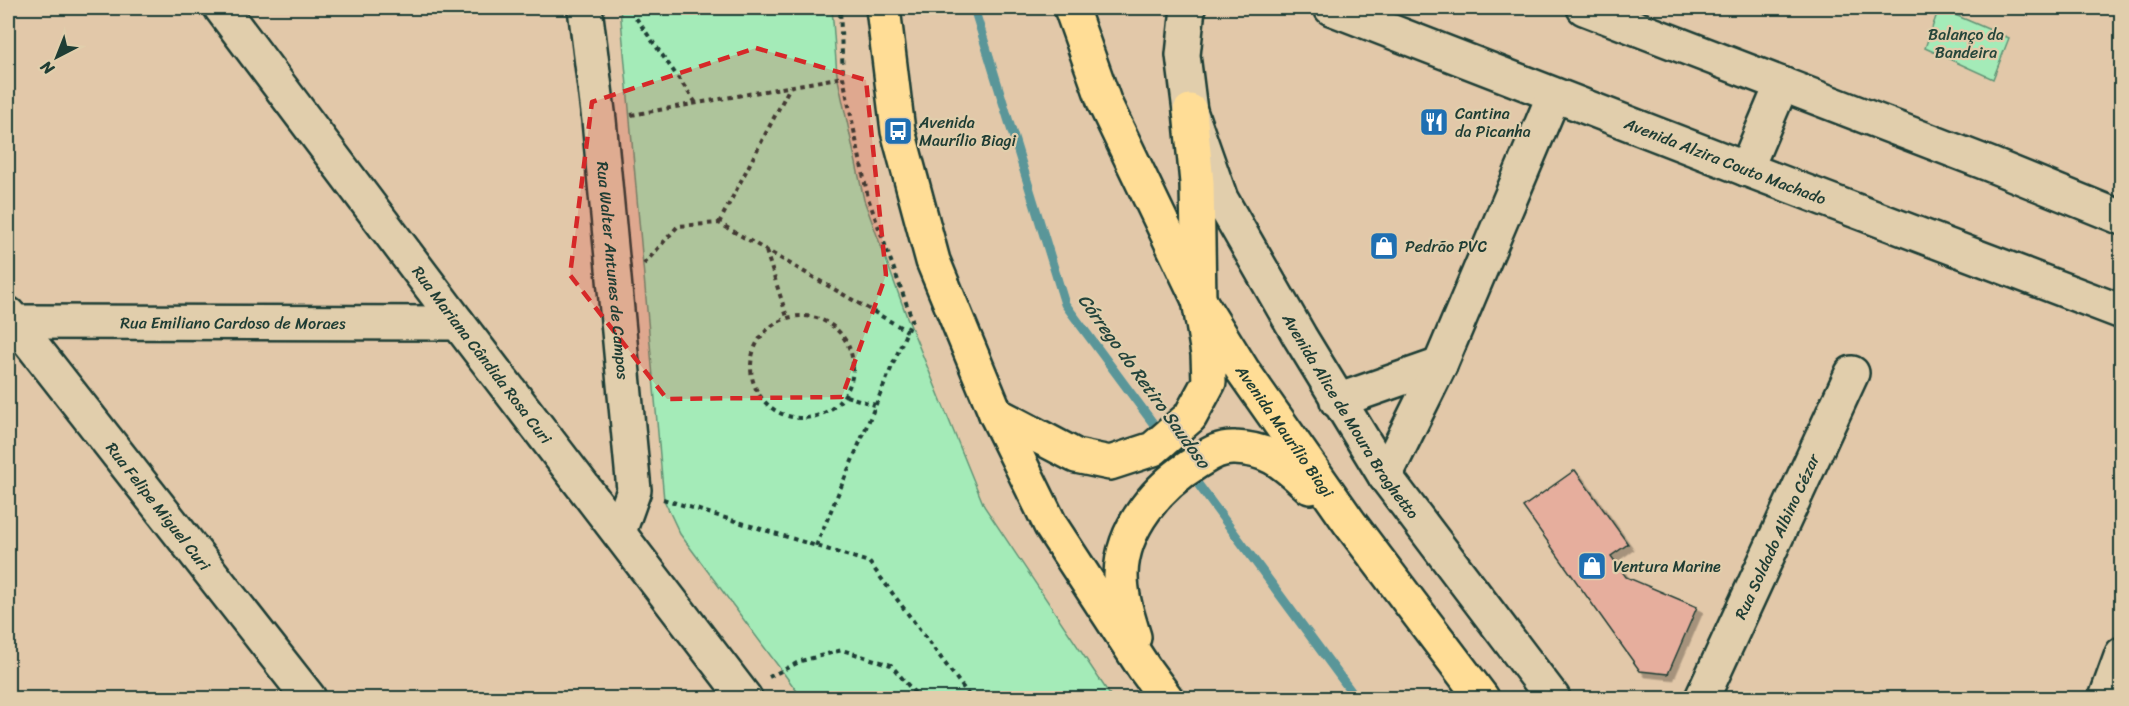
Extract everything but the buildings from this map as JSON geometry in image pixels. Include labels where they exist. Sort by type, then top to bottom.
[{"type":"main road","points":[[883,8],[898,131],[933,261],[996,414],[1051,526],[1166,699]]},
{"type":"main road","name":"Avenida Maurílio Biagi","points":[[1071,8],[1105,104],[1199,300],[1244,371],[1349,522],[1482,699]]},
{"type":"main road","points":[[996,414],[1076,456],[1110,463],[1154,449],[1190,417],[1209,382],[1208,354],[1199,300],[1197,183],[1190,111]]},
{"type":"main road","points":[[1144,668],[1123,603],[1121,573],[1128,538],[1146,506],[1180,472],[1219,449],[1236,447],[1247,449],[1279,459],[1349,522]]},
{"type":"street","name":"Rua Mariana Cândida Rosa Curi","points":[[221,8],[742,695]]},
{"type":"street","name":"Rua Walter Antunes de Campos","points":[[585,8],[599,120],[634,490],[619,532]]},
{"type":"street","points":[[1190,111],[1183,55],[1191,8]]},
{"type":"street","name":"Avenida Alzira Couto Machado","points":[[1330,8],[1369,14],[1554,95],[2121,312]]},
{"type":"street","points":[[1584,8],[2121,218]]},
{"type":"street","points":[[1746,170],[1782,84]]},
{"type":"street","points":[[1385,476],[1440,366],[1554,95]]},
{"type":"street","name":"Avenida Alice de Moura Braghetto","points":[[1190,111],[1221,199],[1337,401],[1385,476],[1553,699]]},
{"type":"street","name":"Rua Emiliano Cardoso de Moraes","points":[[9,319],[459,323]]},
{"type":"street","name":"Rua Felipe Miguel Curi","points":[[9,319],[309,699]]},
{"type":"street","points":[[1337,401],[1440,366]]},
{"type":"street","name":"Rua Soldado Albino Cézar","points":[[1702,699],[1852,373]]},
{"type":"street","points":[[2106,699],[2121,654]]},
{"type":"path","points":[[816,546],[912,319],[868,198],[843,77],[840,8]]},
{"type":"path","points":[[636,18],[696,103]]},
{"type":"path","points":[[599,120],[843,77]]},
{"type":"path","points":[[719,223],[790,87]]},
{"type":"path","points":[[615,296],[678,226],[719,223],[907,331]]},
{"type":"path","points":[[766,250],[787,317]]},
{"type":"path","points":[[813,316],[836,327],[851,347],[855,373],[846,396],[830,412],[810,419],[788,417],[768,406],[755,389],[750,367],[755,346],[768,328],[787,317],[813,316]]},
{"type":"path","points":[[846,396],[875,405]]},
{"type":"path","points":[[634,490],[869,562],[971,699]]},
{"type":"path","points":[[742,695],[801,661],[842,650],[891,665],[919,699]]},
{"type":"highlighted area","points":[[756,48],[866,80],[886,275],[842,397],[667,399],[570,275],[592,102]]},
{"type":"green space","points":[[620,8],[832,8],[837,75],[864,200],[907,317],[984,506],[1112,698],[802,698],[680,534],[664,500]]},
{"type":"green space","name":"Balanço da Bandeira","points":[[1939,8],[2009,38],[1993,79],[1925,48]]},
{"type":"waterway","name":"Córrego do Retiro Saudoso","points":[[974,8],[1065,304],[1356,698]]},
{"type":"place","name":"Cantina da Picanha","points":[[1434,122]]},
{"type":"place","name":"Avenida Maurílio Biagi","points":[[898,131]]},
{"type":"place","name":"Pedrão PVC","points":[[1384,246]]},
{"type":"place","name":"Ventura Marine","points":[[1592,566]]}]
